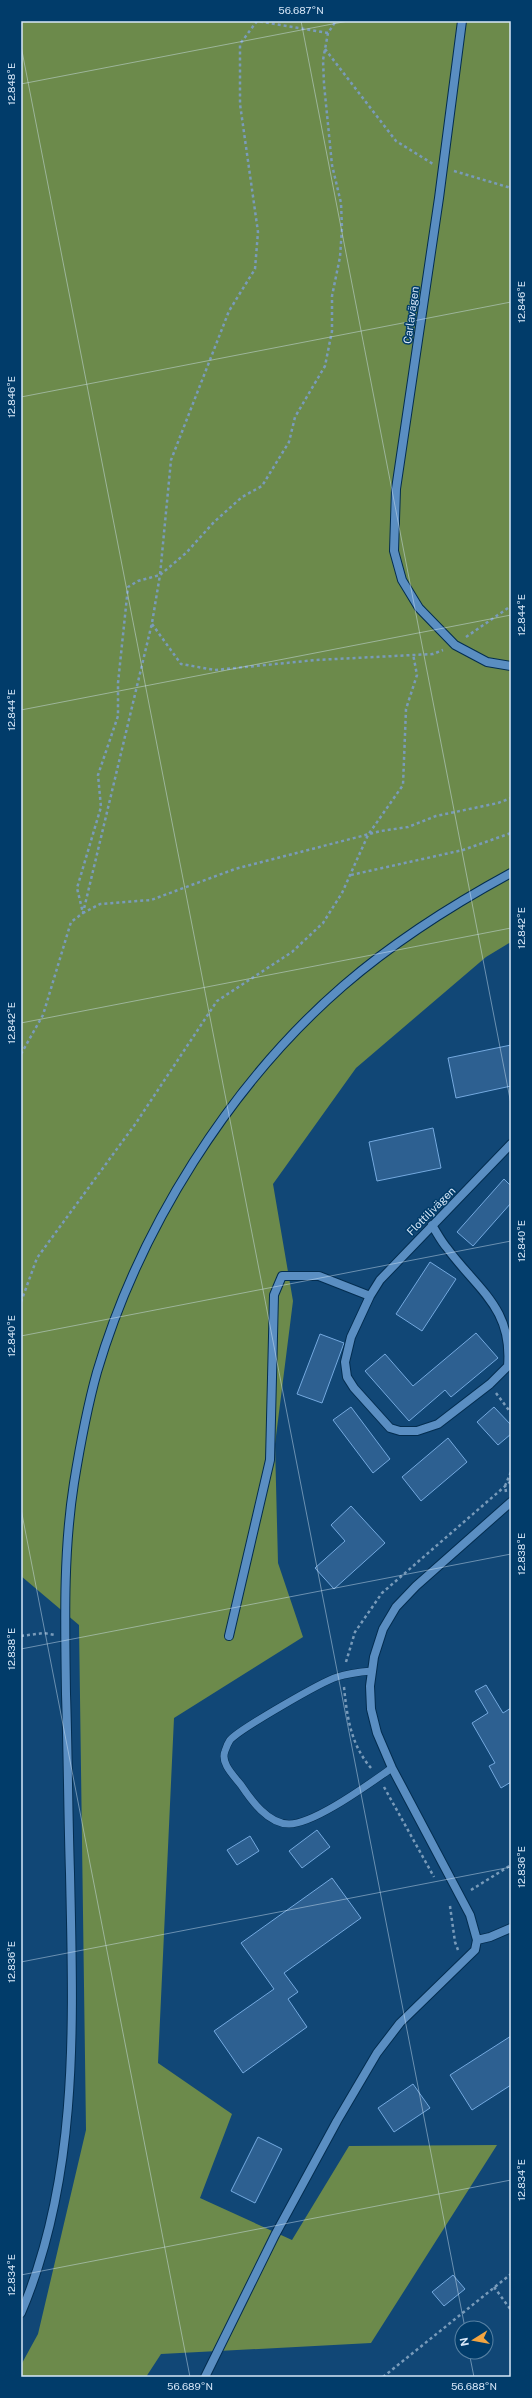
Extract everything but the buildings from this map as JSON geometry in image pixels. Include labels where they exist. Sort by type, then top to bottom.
[{"type":"street","name":"Carlavägen","points":[[462,21],[443,168],[396,489],[394,551],[402,580],[419,608],[455,645],[487,662],[511,666]]},
{"type":"street","points":[[21,2313],[51,2222],[61,2166],[70,2096],[72,1952],[65,1581],[73,1486],[96,1374],[113,1324],[136,1268],[165,1211],[188,1171],[261,1070],[306,1021],[344,985],[428,922],[511,873]]},
{"type":"street","name":"Flottiljvägen","points":[[510,1366],[490,1384],[438,1424],[417,1431],[400,1431],[390,1428],[354,1388],[347,1376],[345,1362],[351,1337],[370,1296],[380,1280],[511,1144]]},
{"type":"street","points":[[432,1225],[446,1248],[486,1292],[496,1310],[506,1331],[510,1366]]},
{"type":"street","points":[[229,1636],[270,1460],[274,1295],[282,1276],[319,1276],[370,1296]]},
{"type":"street","points":[[205,2377],[279,2228],[337,2121],[377,2053],[400,2023],[441,1981],[475,1950],[477,1940],[470,1915],[392,1768],[377,1733],[371,1708],[370,1686],[372,1671],[383,1629],[396,1607],[416,1586],[510,1505]]},
{"type":"street","points":[[477,1940],[490,1937],[511,1928]]},
{"type":"lane","points":[[372,1671],[344,1675],[321,1685],[230,1740],[224,1753],[225,1763],[254,1804],[272,1818],[288,1824],[319,1813],[352,1796],[392,1768]]},
{"type":"path","points":[[84,913],[152,623],[160,575],[171,460],[229,311],[255,269],[258,232],[240,104],[240,44],[257,21],[328,33]]},
{"type":"path","points":[[84,913],[77,888],[101,807],[98,775],[118,716],[118,682],[128,587],[138,581],[160,575],[186,554],[219,517],[242,497],[262,486],[289,442],[295,417],[325,366],[332,331],[332,296],[340,257],[342,228],[341,203],[332,165],[324,84],[325,49],[328,33],[336,21]]},
{"type":"path","points":[[325,49],[396,141],[426,161],[443,168],[511,188]]},
{"type":"path","points":[[152,623],[181,664],[215,670],[316,660],[433,654],[455,645],[511,606]]},
{"type":"path","points":[[21,1302],[37,1258],[136,1123],[217,1002],[292,952],[323,923],[350,875],[368,835],[403,785],[406,709],[417,675],[413,654]]},
{"type":"path","points":[[21,1054],[43,1016],[71,922],[100,904],[151,900],[235,869],[368,835],[408,827],[436,816],[498,803],[511,798]]},
{"type":"path","points":[[350,875],[463,850],[511,833]]},
{"type":"path","points":[[490,1384],[511,1413]]},
{"type":"path","points":[[510,1505],[505,1486],[511,1472]]},
{"type":"path","points":[[435,1878],[379,1777],[361,1757],[355,1744],[346,1704],[344,1675],[356,1632],[382,1593],[511,1481]]},
{"type":"path","points":[[21,1636],[44,1633],[65,1636]]},
{"type":"path","points":[[460,1895],[471,1890],[511,1865]]},
{"type":"path","points":[[448,1902],[455,1942],[457,1948],[466,1959]]},
{"type":"path","points":[[383,2377],[511,2274]]},
{"type":"path","points":[[494,2287],[511,2310]]},
{"type":"green space","points":[[21,21],[511,21],[511,942],[486,957],[356,1068],[273,1184],[293,1301],[275,1444],[278,1563],[303,1637],[174,1718],[158,2063],[232,2114],[200,2198],[292,2240],[349,2146],[497,2145],[371,2343],[161,2354],[146,2377],[21,2377],[21,2365],[38,2334],[86,2130],[79,1625],[21,1576]]}]
